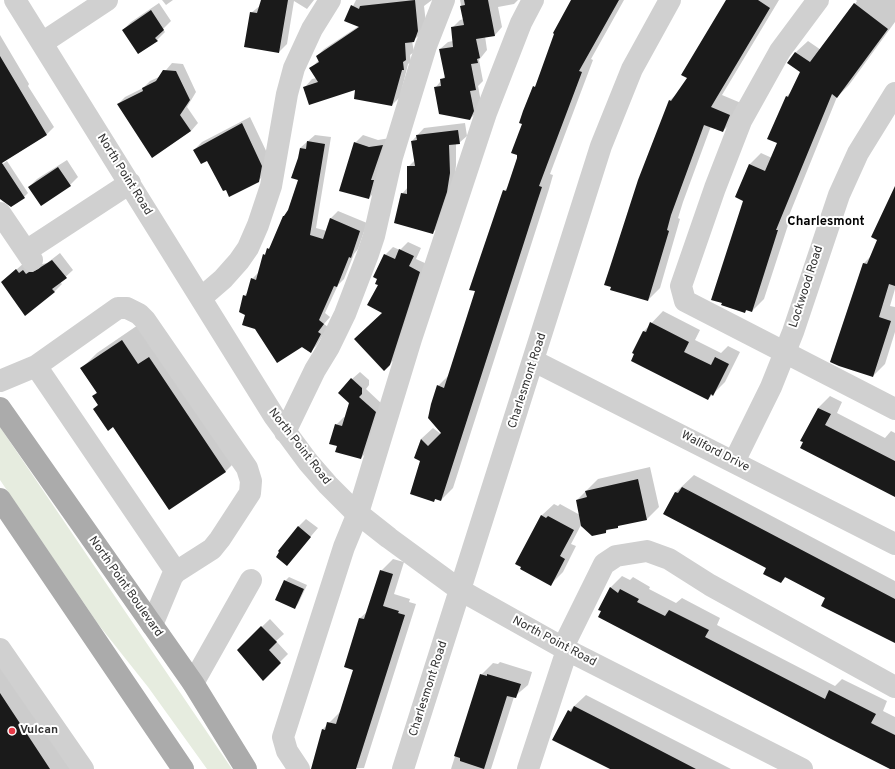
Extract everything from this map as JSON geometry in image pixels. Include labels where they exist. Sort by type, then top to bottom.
[{"type":"main road","name":"North Point Boulevard","points":[[0,408],[193,683],[246,769]]},
{"type":"main road","points":[[0,499],[183,769]]},
{"type":"street","name":"North Point Road","points":[[15,0],[285,432],[328,485],[358,513],[460,590],[565,648],[802,769]]},
{"type":"street","points":[[42,43],[106,0]]},
{"type":"street","points":[[201,298],[223,280],[239,261],[248,248],[258,225],[272,186],[294,68],[312,29],[330,0]]},
{"type":"street","points":[[285,432],[304,390],[329,347],[345,314],[368,254],[374,236],[392,157],[426,46],[444,0]]},
{"type":"street","points":[[299,769],[288,751],[283,737],[344,547],[358,513],[411,339],[486,113],[521,23],[533,0]]},
{"type":"street","name":"Charlesmont Road","points":[[403,769],[534,361],[601,146],[632,69],[670,0]]},
{"type":"street","points":[[818,0],[780,51],[741,121],[715,188],[681,286],[685,301],[894,406]]},
{"type":"street","name":"Lockwood Road","points":[[734,462],[771,387],[839,195],[858,153],[895,93]]},
{"type":"street","points":[[0,213],[29,255],[130,183]]},
{"type":"street","points":[[0,381],[36,366],[118,308],[127,308],[139,314],[145,320],[247,468],[251,481],[250,493],[212,549],[176,572],[172,577],[152,625]]},
{"type":"street","name":"Wallford Drive","points":[[534,361],[895,544]]},
{"type":"street","points":[[36,366],[176,572]]},
{"type":"street","points":[[528,769],[565,648],[604,564],[616,556],[646,551],[669,559],[724,592],[895,687]]},
{"type":"street","points":[[193,683],[251,580]]},
{"type":"street","points":[[0,649],[83,769]]},
{"type":"shaded area","points":[[0,427],[232,769],[207,769],[148,687],[98,624],[0,480]]},
{"type":"building","points":[[261,0],[288,0],[279,53],[244,47],[250,12],[257,13]]},
{"type":"building","points":[[415,0],[418,31],[414,42],[405,43],[406,60],[403,62],[404,70],[402,70],[392,106],[354,99],[355,90],[309,105],[303,87],[318,82],[309,68],[319,62],[316,56],[359,27],[344,21],[351,5],[359,9],[360,6]]},
{"type":"building","points":[[464,0],[488,0],[495,36],[476,39],[480,58],[477,59],[478,63],[471,64],[476,90],[470,91],[474,111],[470,120],[439,114],[434,87],[441,86],[440,79],[445,78],[439,49],[453,47],[451,27],[464,25],[460,6],[465,5]]},
{"type":"building","points":[[571,0],[619,0],[579,71],[582,72],[539,186],[542,187],[441,501],[435,499],[434,502],[410,494],[420,461],[414,458],[421,439],[428,446],[441,433],[428,418],[431,404],[437,385],[444,388],[475,291],[469,290],[503,190],[506,191],[517,158],[517,155],[511,153],[522,124],[519,123],[523,111],[533,86],[535,87],[554,34],[553,33]]},
{"type":"building","points":[[726,0],[758,0],[770,8],[711,107],[730,115],[723,132],[704,125],[671,215],[667,230],[669,231],[648,301],[610,290],[611,287],[604,285],[638,180],[669,100],[671,101],[687,78],[681,75]]},
{"type":"building","points":[[854,3],[888,29],[837,98],[832,94],[776,230],[778,230],[752,312],[746,310],[745,313],[721,305],[722,303],[711,300],[743,201],[735,197],[749,164],[765,171],[777,143],[767,139],[786,96],[788,97],[800,72],[787,63],[795,52],[810,62]]},
{"type":"building","points":[[151,10],[164,30],[155,38],[158,41],[138,54],[122,30]]},
{"type":"building","points":[[0,56],[47,135],[2,163],[25,198],[11,207],[0,199]]},
{"type":"building","points":[[163,70],[176,71],[190,100],[180,115],[191,131],[152,158],[117,104],[143,91],[142,88],[156,81]]},
{"type":"building","points":[[242,123],[262,166],[259,182],[229,197],[226,190],[223,191],[207,161],[201,164],[193,150]]},
{"type":"building","points":[[458,130],[460,144],[449,145],[450,173],[447,192],[433,234],[394,223],[401,193],[407,194],[407,166],[415,166],[411,141],[417,140],[416,135]]},
{"type":"building","points":[[307,141],[325,144],[310,235],[323,239],[330,218],[360,231],[351,258],[349,257],[337,287],[334,286],[319,320],[324,324],[318,332],[321,334],[311,353],[302,347],[277,363],[255,329],[242,325],[245,315],[239,312],[243,295],[246,296],[251,278],[256,280],[263,254],[265,255],[267,248],[269,249],[283,216],[288,210],[298,180],[291,178],[300,148],[306,149]]},
{"type":"building","points":[[354,142],[369,147],[383,145],[371,180],[374,180],[369,199],[339,191]]},
{"type":"building","points":[[58,167],[71,186],[41,206],[28,187]]},
{"type":"building","points":[[895,186],[895,286],[889,284],[879,317],[891,321],[873,377],[830,362],[863,263],[867,264],[877,240],[871,237]]},
{"type":"building","points":[[399,249],[414,256],[409,266],[420,272],[390,365],[384,371],[354,339],[382,313],[367,305],[378,285],[375,284],[377,279],[373,277],[384,254],[395,259]]},
{"type":"building","points":[[52,260],[67,278],[52,289],[55,292],[25,316],[1,282],[16,269],[19,273],[23,270],[26,274],[33,272]]},
{"type":"building","points":[[650,322],[689,342],[684,352],[711,365],[715,357],[729,364],[713,396],[711,394],[708,400],[631,361],[634,354],[632,353],[643,331],[646,332]]},
{"type":"building","points":[[122,340],[138,364],[149,357],[226,472],[169,510],[113,427],[108,431],[93,409],[98,405],[92,396],[97,393],[80,368]]},
{"type":"building","points":[[351,378],[362,388],[362,394],[359,397],[376,412],[361,459],[335,452],[337,446],[329,444],[335,424],[342,426],[349,403],[338,393]]},
{"type":"building","points":[[818,408],[831,414],[825,425],[895,461],[895,497],[800,448],[803,442],[800,441]]},
{"type":"building","points":[[638,479],[647,520],[618,526],[618,528],[606,530],[606,533],[592,536],[581,526],[576,500],[587,497],[585,491]]},
{"type":"building","points":[[682,487],[895,599],[895,643],[821,606],[825,598],[785,577],[781,583],[763,574],[766,568],[663,514],[675,492],[678,493]]},
{"type":"building","points":[[541,515],[546,518],[548,516],[574,530],[560,556],[565,559],[551,586],[520,569],[521,567],[515,564]]},
{"type":"building","points":[[298,526],[311,537],[287,566],[276,557],[279,552],[278,551]]},
{"type":"building","points":[[380,570],[393,574],[383,606],[399,611],[398,613],[405,615],[356,769],[311,769],[322,729],[325,730],[327,722],[336,724],[353,670],[344,667],[359,618],[364,619]]},
{"type":"building","points":[[284,580],[304,589],[295,609],[275,600]]},
{"type":"building","points":[[610,587],[618,593],[620,589],[639,599],[637,602],[665,616],[669,610],[709,630],[705,637],[825,699],[829,690],[876,714],[871,723],[895,735],[895,769],[890,769],[831,739],[598,617],[601,611],[598,610]]},
{"type":"building","points":[[261,626],[277,642],[269,650],[281,663],[263,681],[237,650]]},
{"type":"building","points":[[480,674],[487,676],[487,674],[521,684],[516,698],[507,696],[484,769],[460,761],[460,758],[454,756]]},
{"type":"building","name":"Vulcan","points":[[0,693],[50,769],[0,769]]},
{"type":"building","points":[[574,706],[696,769],[610,769],[552,740],[568,710],[571,712]]},
{"type":"place","name":"Vulcan","points":[[12,731]]},
{"type":"district","name":"Charlesmont","points":[[826,222]]}]
